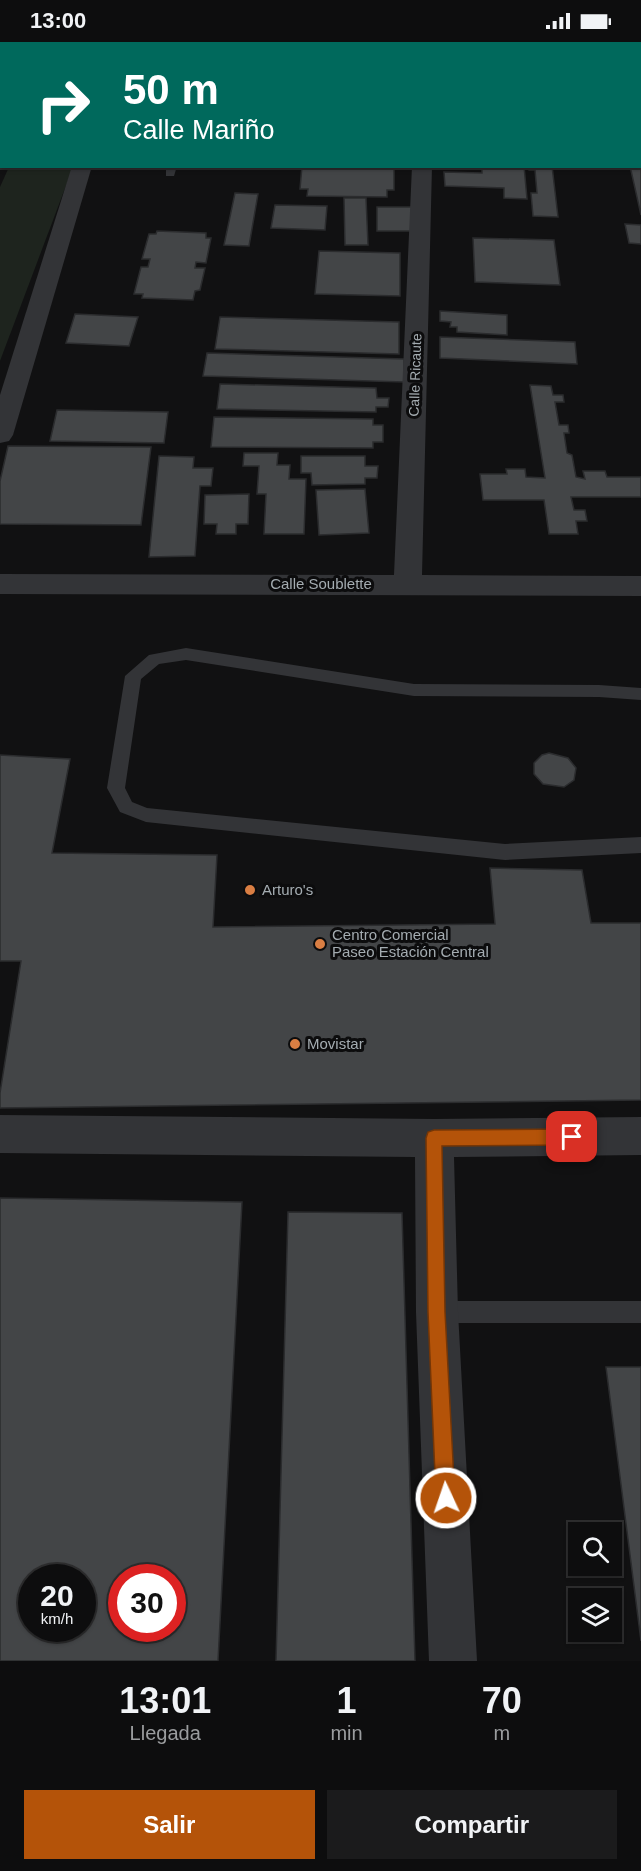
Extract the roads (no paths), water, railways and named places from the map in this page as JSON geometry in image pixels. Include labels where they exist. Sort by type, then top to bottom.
[{"type":"street","points":[[0,435],[81,168]]},
{"type":"street","name":"Calle Ricaute","points":[[408,584],[422,168]]},
{"type":"street","name":"Calle Soublette","points":[[0,584],[641,586]]},
{"type":"street","points":[[0,1134],[434,1138],[641,1136]]},
{"type":"street","points":[[434,1138],[437,1312],[453,1661]]},
{"type":"lane","points":[[641,694],[599,691],[414,690],[186,654],[155,659],[132,676],[116,788],[126,807],[146,815],[505,852],[641,845]]},
{"type":"lane","points":[[437,1312],[641,1312]]},
{"type":"place","name":"Arturo's","points":[[250,890]]},
{"type":"place","name":"Centro Comercial Paseo Estación Central","points":[[320,944]]},
{"type":"place","name":"Movistar","points":[[295,1044]]}]
